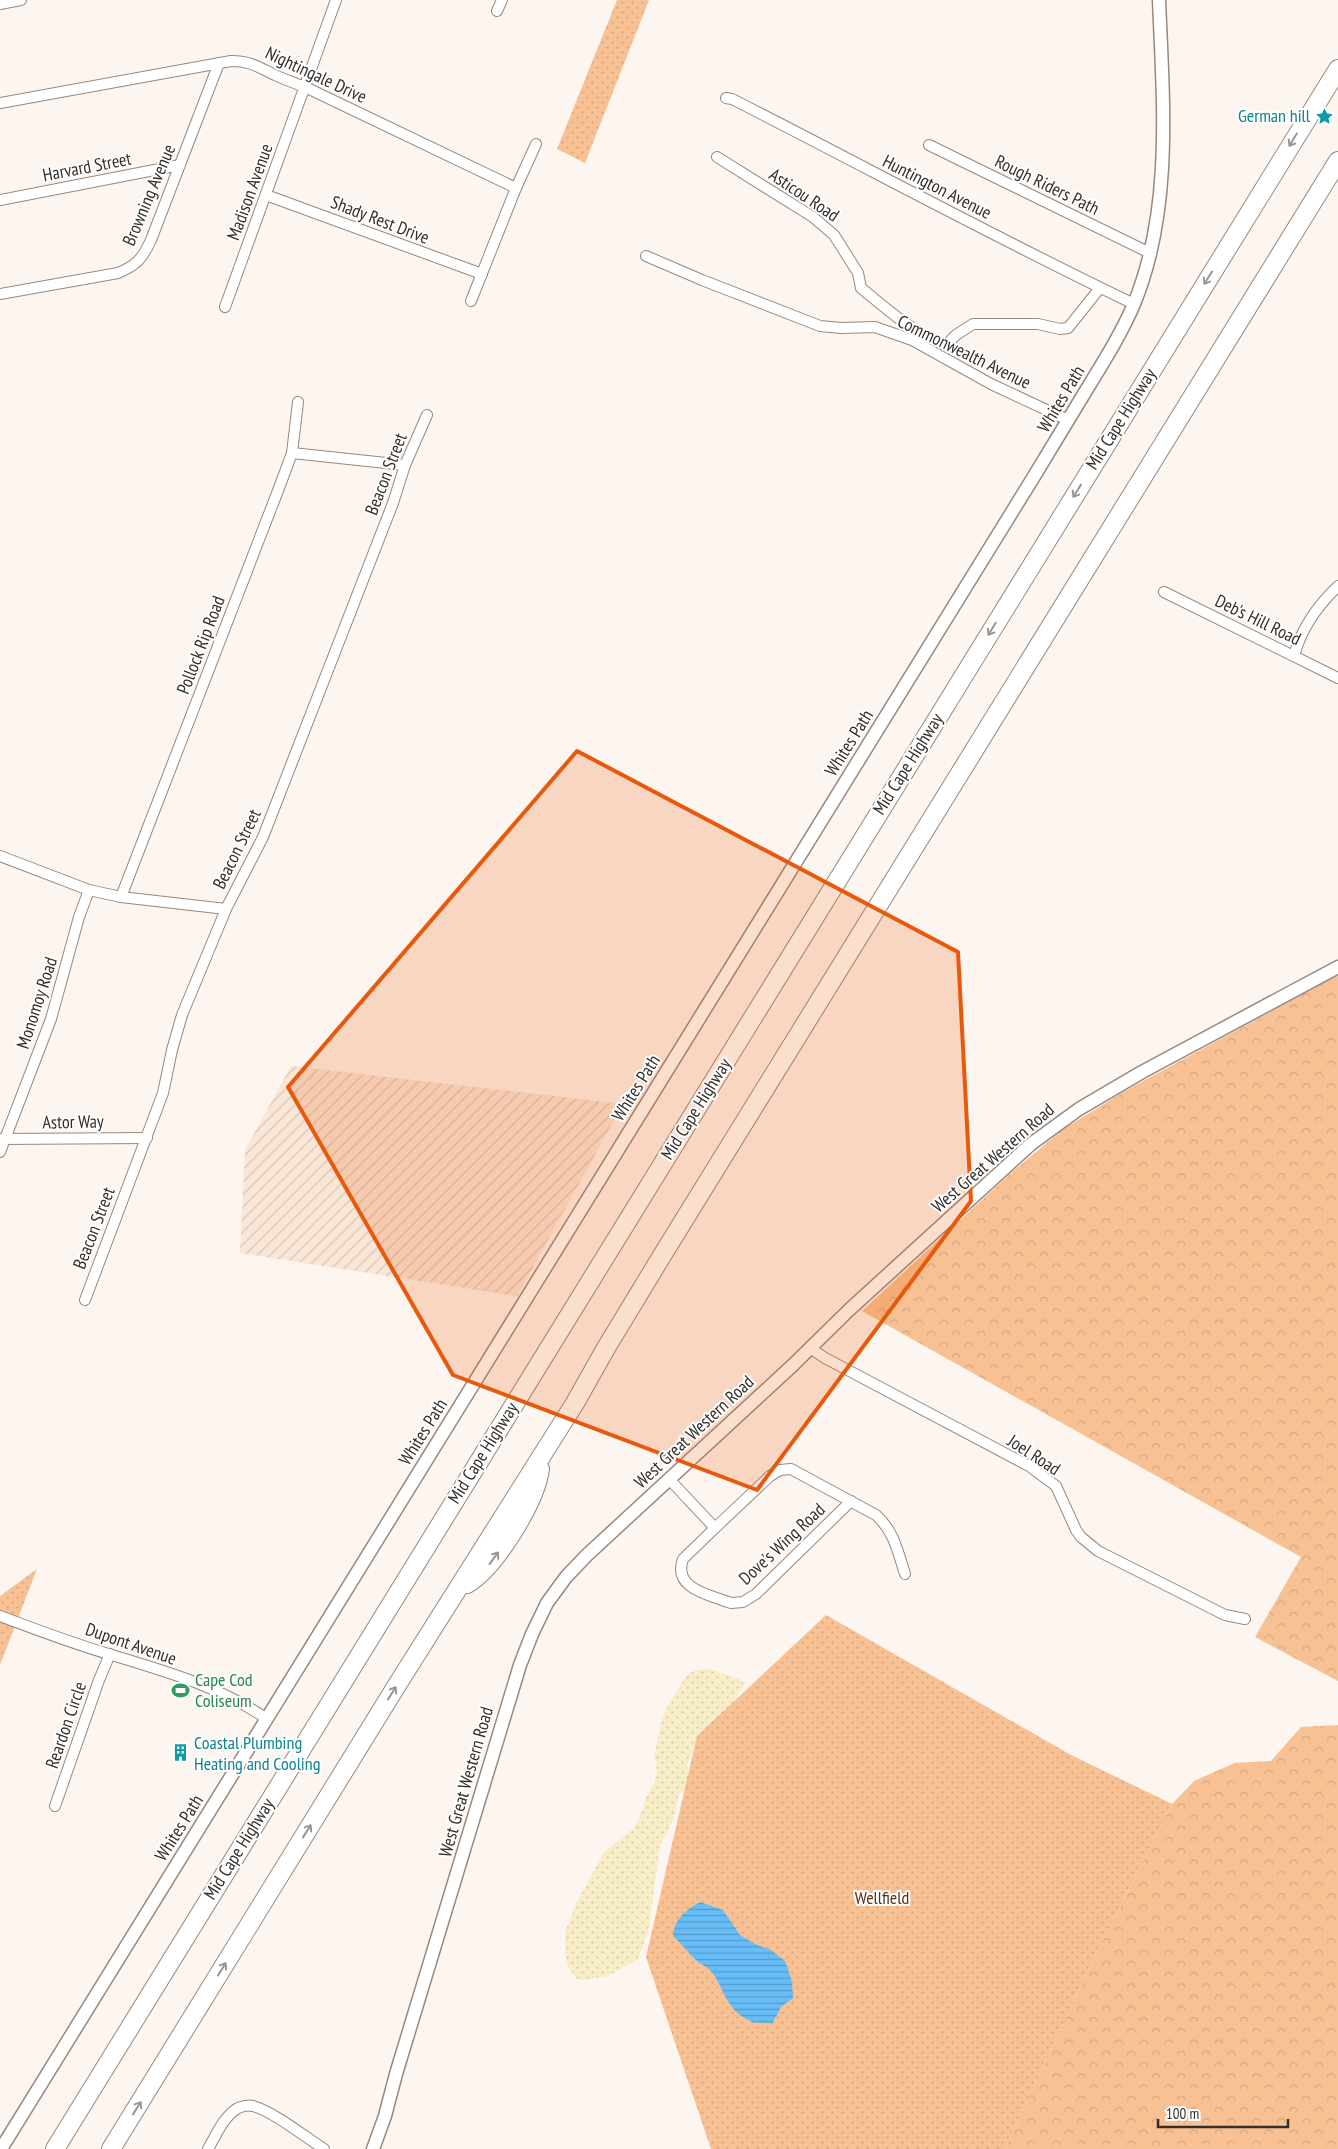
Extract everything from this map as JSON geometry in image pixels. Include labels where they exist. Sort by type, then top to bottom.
[{"type":"highway","name":"Mid Cape Highway","points":[[54,2149],[1338,69]]},
{"type":"highway","points":[[111,2149],[392,1693],[458,1590],[480,1575],[504,1545],[527,1508],[536,1487],[543,1455],[658,1262],[1338,161]]},
{"type":"street","points":[[0,4],[22,0]]},
{"type":"street","name":"Madison Avenue","points":[[226,307],[336,0]]},
{"type":"street","points":[[497,11],[502,0]]},
{"type":"street","name":"Whites Path","points":[[1,2149],[1120,334],[1134,304],[1150,253],[1158,212],[1162,166],[1159,0]]},
{"type":"street","name":"Nightingale Drive","points":[[0,103],[231,61],[250,63],[516,188]]},
{"type":"street","name":"Browning Avenue","points":[[0,294],[118,273],[135,265],[145,253],[151,240],[219,63]]},
{"type":"street","name":"Huntington Avenue","points":[[726,98],[732,99],[806,136],[952,213],[1134,304]]},
{"type":"street","points":[[471,301],[516,188],[536,144]]},
{"type":"street","name":"Rough Riders Path","points":[[929,145],[1150,253]]},
{"type":"street","name":"Asticou Road","points":[[717,157],[813,216],[834,235],[858,273],[861,288],[892,313],[932,340],[946,346],[973,324],[1038,324],[1060,329],[1068,328],[1100,288]]},
{"type":"street","name":"Harvard Street","points":[[0,200],[180,165]]},
{"type":"street","name":"Shady Rest Drive","points":[[266,194],[482,274]]},
{"type":"street","name":"Commonwealth Avenue","points":[[646,256],[820,326],[835,328],[875,327],[912,340],[991,384],[1068,420]]},
{"type":"street","name":"Pollock Rip Road","points":[[121,897],[292,453],[298,402]]},
{"type":"street","name":"Beacon Street","points":[[85,1300],[102,1250],[163,1093],[182,1015],[226,909],[263,837],[284,786],[393,503],[405,465],[427,415]]},
{"type":"street","points":[[292,453],[405,465]]},
{"type":"street","points":[[1294,656],[1302,632],[1338,586]]},
{"type":"street","name":"Deb's Hill Road","points":[[1164,592],[1338,678]]},
{"type":"street","points":[[0,856],[89,890],[121,897],[226,909]]},
{"type":"street","name":"Monomoy Road","points":[[0,1152],[3,1139],[51,1019],[79,917],[89,890]]},
{"type":"street","name":"West Great Western Road","points":[[373,2149],[385,2116],[512,1687],[532,1634],[547,1603],[566,1576],[849,1310],[1031,1144],[1070,1116],[1142,1072],[1338,967]]},
{"type":"street","name":"Astor Way","points":[[3,1139],[146,1138]]},
{"type":"street","name":"Joel Road","points":[[810,1348],[825,1358],[1029,1466],[1048,1478],[1056,1486],[1076,1530],[1081,1537],[1098,1551],[1225,1615],[1245,1619]]},
{"type":"street","points":[[669,1479],[715,1528],[770,1476],[786,1469],[795,1471],[876,1515],[885,1523],[892,1534],[905,1574]]},
{"type":"street","name":"Dove's Wing Road","points":[[715,1528],[683,1559],[681,1565],[682,1577],[688,1585],[698,1591],[737,1603],[756,1594],[851,1501]]},
{"type":"street","name":"Dupont Avenue","points":[[0,1616],[146,1665],[233,1698],[266,1719]]},
{"type":"street","name":"Reardon Circle","points":[[55,1806],[110,1654]]},
{"type":"street","points":[[208,2149],[226,2119],[232,2113],[246,2106],[252,2106],[265,2111],[324,2149]]},
{"type":"highlighted area","points":[[577,751],[958,952],[971,1201],[757,1490],[453,1375],[288,1087]]},
{"type":"shaded area","points":[[291,1066],[623,1104],[517,1296],[240,1253],[245,1150]]},
{"type":"green space","points":[[617,0],[649,0],[585,163],[557,149]]},
{"type":"green space","points":[[1338,975],[1338,1681],[1255,1637],[1301,1557],[862,1311],[1012,1172],[1062,1130],[1125,1091]]},
{"type":"green space","points":[[37,1569],[0,1665],[0,1596]]},
{"type":"green space","name":"Wellfield","points":[[826,1615],[1071,1755],[1172,1804],[1088,1970],[1005,2149],[711,2149],[646,1957],[697,1736]]},
{"type":"green space","points":[[1338,1725],[1338,2149],[1005,2149],[1088,1970],[1172,1804],[1194,1781],[1235,1763],[1271,1761],[1301,1727]]},
{"type":"sand","points":[[709,1669],[739,1679],[745,1684],[730,1707],[700,1738],[687,1765],[689,1782],[679,1795],[674,1818],[660,1846],[648,1933],[638,1959],[608,1976],[585,1980],[577,1979],[567,1965],[565,1948],[565,1932],[576,1904],[604,1852],[634,1828],[642,1811],[645,1799],[654,1784],[657,1770],[654,1756],[663,1715],[688,1674],[696,1670]]},
{"type":"water","points":[[700,1902],[723,1910],[740,1935],[755,1944],[771,1950],[785,1961],[792,1981],[793,1998],[781,2007],[772,2024],[753,2022],[735,2011],[715,1976],[707,1967],[700,1964],[673,1936],[678,1920]]},
{"type":"place","name":"German hill","points":[[1324,116]]},
{"type":"place","name":"Cape Cod Coliseum","points":[[181,1690]]},
{"type":"place","name":"Coastal Plumbing Heating and Cooling","points":[[180,1753]]}]
